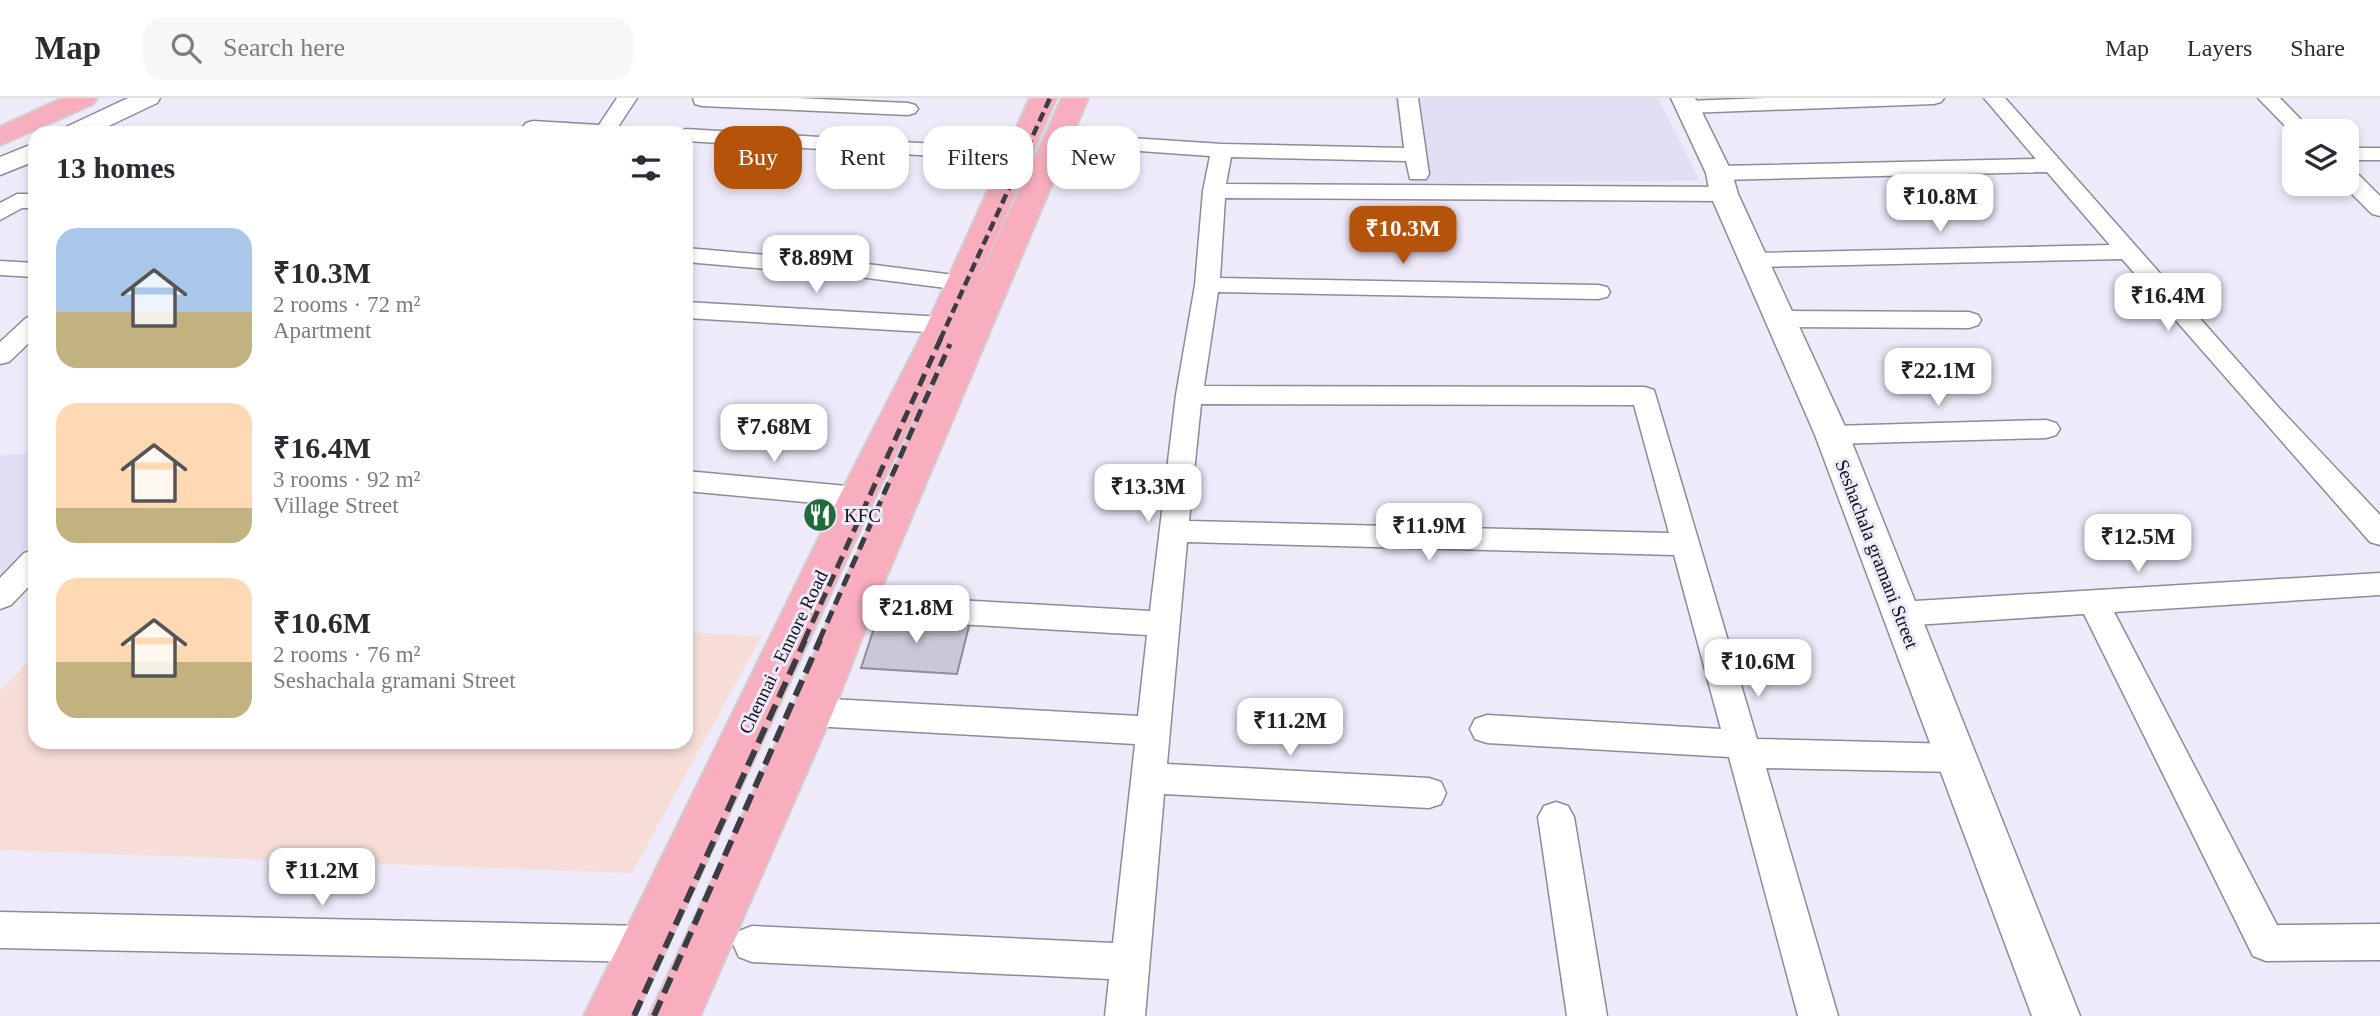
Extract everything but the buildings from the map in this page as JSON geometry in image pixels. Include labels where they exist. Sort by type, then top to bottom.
[{"type":"main road","points":[[0,137],[84,98]]},
{"type":"main road","points":[[51,126],[111,98]]},
{"type":"main road","name":"Chennai - Ennore Road","points":[[1031,126],[1043,98]]},
{"type":"main road","points":[[1061,126],[1075,98]]},
{"type":"main road","points":[[0,150],[28,137]]},
{"type":"main road","points":[[674,1016],[812,712],[854,606],[1047,158]]},
{"type":"main road","name":"Chennai - Ennore Road","points":[[609,1016],[857,497],[943,325],[1004,189]]},
{"type":"street","points":[[0,129],[65,98]]},
{"type":"street","points":[[88,126],[148,98]]},
{"type":"street","points":[[609,126],[627,98]]},
{"type":"street","points":[[1408,98],[1421,192]]},
{"type":"street","points":[[1685,102],[1934,98]]},
{"type":"street","points":[[1994,98],[2271,415],[2377,527]]},
{"type":"street","points":[[2268,98],[2290,119]]},
{"type":"street","points":[[692,126],[702,99],[908,109]]},
{"type":"street","name":"Seshachala gramani Street","points":[[1685,102],[1832,435],[2056,1016]]},
{"type":"street","points":[[693,138],[923,150]]},
{"type":"street","points":[[1140,145],[1222,150],[1416,155]]},
{"type":"street","points":[[1125,1016],[1173,531],[1189,395],[1208,285],[1214,191],[1222,150]]},
{"type":"street","points":[[0,167],[28,154]]},
{"type":"street","points":[[2359,154],[2380,154]]},
{"type":"street","points":[[1214,191],[1421,192],[1722,184],[2055,165]]},
{"type":"street","points":[[2359,188],[2380,209]]},
{"type":"street","points":[[0,213],[17,201],[28,201]]},
{"type":"street","points":[[1754,260],[2128,252]]},
{"type":"street","points":[[693,256],[859,270],[962,283]]},
{"type":"street","points":[[0,268],[28,270]]},
{"type":"street","points":[[0,293],[28,272]]},
{"type":"street","points":[[1208,285],[1598,292]]},
{"type":"street","points":[[693,310],[943,325]]},
{"type":"street","points":[[1781,319],[1969,320]]},
{"type":"street","points":[[0,356],[28,330]]},
{"type":"street","points":[[1189,395],[1645,396],[1818,1016]]},
{"type":"street","points":[[1832,435],[2046,429]]},
{"type":"street","points":[[693,482],[857,497]]},
{"type":"street","points":[[1173,531],[1686,544]]},
{"type":"street","points":[[0,597],[28,568]]},
{"type":"street","points":[[1899,614],[2380,584]]},
{"type":"street","points":[[2094,603],[2266,943],[2380,942]]},
{"type":"street","points":[[854,606],[1163,624]]},
{"type":"street","points":[[812,712],[1153,731]]},
{"type":"street","points":[[1487,729],[1743,748],[1956,758]]},
{"type":"street","points":[[1148,778],[1429,793]]},
{"type":"street","points":[[1556,817],[1587,1016]]},
{"type":"street","points":[[0,930],[643,944]]},
{"type":"street","points":[[752,944],[1130,962]]},
{"type":"shaded area","points":[[1394,98],[1658,98],[1700,181],[1412,183]]},
{"type":"shaded area","points":[[28,453],[28,548],[0,576],[0,455]]},
{"type":"shaded area","points":[[693,632],[761,637],[632,873],[0,850],[0,691],[28,661],[28,749],[693,749]]},
{"type":"railway","points":[[940,340],[1050,98]]},
{"type":"railway","points":[[804,641],[941,338]]},
{"type":"railway","points":[[819,641],[950,344]]},
{"type":"railway","points":[[634,1016],[805,640]]},
{"type":"railway","points":[[654,1016],[820,640]]},
{"type":"place","name":"KFC","points":[[820,515]]}]
